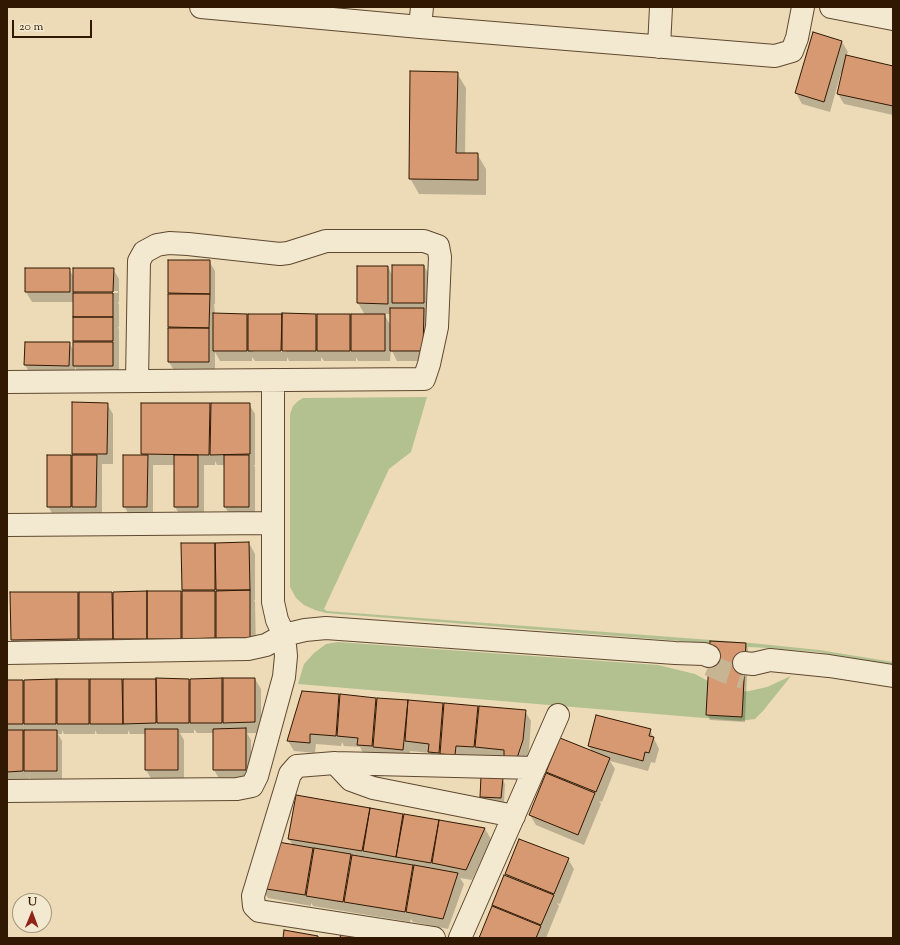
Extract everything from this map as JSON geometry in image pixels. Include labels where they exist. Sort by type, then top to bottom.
[{"type":"street","points":[[201,7],[421,17],[659,47],[775,56],[792,51],[797,38],[803,7]]},
{"type":"street","points":[[659,47],[661,7]]},
{"type":"street","points":[[831,7],[893,19]]},
{"type":"street","points":[[7,382],[424,379],[429,364],[437,327],[440,257],[438,246],[424,241],[326,241],[288,253],[280,254],[188,244],[169,243],[156,245],[144,252],[140,261],[137,381]]},
{"type":"street","points":[[7,791],[238,789],[252,786],[257,776],[284,677],[286,656],[284,635],[277,620],[273,602],[273,380]]},
{"type":"street","points":[[7,525],[274,523]]},
{"type":"street","points":[[7,653],[248,649],[266,645],[284,635],[305,630],[326,628],[675,653],[709,660]]},
{"type":"street","points":[[744,670],[762,675],[789,661],[893,676]]},
{"type":"street","points":[[460,938],[558,715]]},
{"type":"street","points":[[434,938],[259,911],[254,906],[253,896],[290,774],[297,766],[335,763],[535,768]]},
{"type":"street","points":[[335,763],[352,780],[373,788],[514,816]]},
{"type":"green space","points":[[427,397],[411,452],[389,469],[324,609],[327,611],[751,643],[819,650],[893,662],[893,665],[818,652],[749,647],[737,650],[714,648],[706,643],[326,613],[304,605],[296,598],[290,587],[290,414],[293,406],[303,398]]},
{"type":"green space","points":[[338,642],[658,665],[695,674],[719,687],[736,692],[767,687],[791,676],[755,719],[740,721],[298,684],[304,664],[314,653],[326,644]]},
{"type":"building","points":[[813,32],[842,41],[824,102],[795,93]]},
{"type":"building","points":[[846,55],[893,66],[893,106],[837,94]]},
{"type":"building","points":[[410,71],[458,72],[456,153],[478,153],[478,180],[409,179]]},
{"type":"building","points":[[168,260],[210,260],[210,294],[168,293]]},
{"type":"building","points":[[392,265],[424,265],[424,303],[392,303]]},
{"type":"building","points":[[357,266],[388,266],[388,304],[357,303]]},
{"type":"building","points":[[25,268],[70,268],[70,292],[25,292]]},
{"type":"building","points":[[73,268],[114,268],[113,292],[73,292]]},
{"type":"building","points":[[73,293],[113,293],[113,317],[73,317]]},
{"type":"building","points":[[168,294],[210,294],[209,328],[168,327]]},
{"type":"building","points":[[390,308],[424,308],[423,351],[390,351]]},
{"type":"building","points":[[213,313],[247,314],[247,351],[213,351]]},
{"type":"building","points":[[282,313],[316,314],[316,351],[282,351]]},
{"type":"building","points":[[248,314],[282,314],[281,351],[248,351]]},
{"type":"building","points":[[317,314],[350,314],[350,351],[317,351]]},
{"type":"building","points":[[351,314],[385,314],[385,351],[351,351]]},
{"type":"building","points":[[73,317],[113,317],[113,341],[73,341]]},
{"type":"building","points":[[168,328],[209,328],[209,362],[168,362]]},
{"type":"building","points":[[25,342],[70,342],[69,366],[24,365]]},
{"type":"building","points":[[73,342],[113,342],[113,366],[73,366]]},
{"type":"building","points":[[72,402],[108,403],[107,454],[72,454]]},
{"type":"building","points":[[141,403],[210,403],[209,455],[141,454]]},
{"type":"building","points":[[211,403],[250,403],[250,454],[210,455]]},
{"type":"building","points":[[47,455],[71,455],[71,507],[47,507]]},
{"type":"building","points":[[72,455],[97,455],[96,507],[72,507]]},
{"type":"building","points":[[123,455],[148,455],[147,507],[123,507]]},
{"type":"building","points":[[174,455],[198,455],[198,507],[174,507]]},
{"type":"building","points":[[224,455],[249,455],[249,507],[224,507]]},
{"type":"building","points":[[249,542],[250,590],[216,590],[215,543]]},
{"type":"building","points":[[181,543],[215,543],[215,590],[182,590]]},
{"type":"building","points":[[250,590],[250,638],[216,638],[216,591]]},
{"type":"building","points":[[147,591],[181,591],[181,639],[147,639]]},
{"type":"building","points":[[147,591],[147,639],[113,639],[113,592]]},
{"type":"building","points":[[182,591],[215,591],[215,638],[182,639]]},
{"type":"building","points":[[10,592],[78,592],[78,639],[11,640]]},
{"type":"building","points":[[79,592],[112,592],[113,639],[79,639]]},
{"type":"building","points":[[710,641],[746,643],[742,717],[706,715]]},
{"type":"building","points":[[156,678],[189,679],[189,723],[157,723]]},
{"type":"building","points":[[222,678],[222,723],[190,723],[190,679]]},
{"type":"building","points":[[223,678],[255,678],[255,722],[223,723]]},
{"type":"building","points":[[56,679],[56,724],[24,724],[24,680]]},
{"type":"building","points":[[57,679],[89,679],[89,724],[57,724]]},
{"type":"building","points":[[90,679],[122,679],[123,724],[90,724]]},
{"type":"building","points":[[123,679],[156,679],[156,723],[123,724]]},
{"type":"building","points":[[7,680],[23,680],[23,724],[7,724]]},
{"type":"building","points":[[302,691],[339,694],[336,736],[310,734],[310,743],[287,741]]},
{"type":"building","points":[[340,694],[376,698],[372,746],[357,745],[358,738],[337,736]]},
{"type":"building","points":[[377,698],[408,700],[403,750],[373,747]]},
{"type":"building","points":[[408,700],[443,703],[439,753],[428,752],[429,744],[405,741]]},
{"type":"building","points":[[444,703],[478,706],[474,747],[456,746],[455,755],[440,754]]},
{"type":"building","points":[[479,706],[526,710],[523,740],[517,758],[504,757],[504,750],[475,747]]},
{"type":"building","points":[[596,715],[651,729],[649,736],[654,737],[649,753],[645,752],[643,761],[588,746]]},
{"type":"building","points":[[246,728],[246,770],[213,770],[213,729]]},
{"type":"building","points":[[145,729],[178,729],[178,770],[145,770]]},
{"type":"building","points":[[7,730],[23,730],[23,771],[7,772]]},
{"type":"building","points":[[24,730],[57,730],[57,771],[24,771]]},
{"type":"building","points":[[560,738],[610,758],[596,792],[546,772]]},
{"type":"building","points":[[546,773],[595,793],[578,835],[529,815]]},
{"type":"building","points":[[481,776],[503,778],[501,798],[480,797]]},
{"type":"building","points":[[296,795],[370,808],[362,851],[288,839]]},
{"type":"building","points":[[370,808],[403,814],[396,857],[363,851]]},
{"type":"building","points":[[404,814],[439,820],[431,863],[396,857]]},
{"type":"building","points":[[439,820],[485,828],[466,870],[432,863]]},
{"type":"building","points":[[519,839],[569,858],[554,894],[505,874]]},
{"type":"building","points":[[278,842],[313,848],[305,895],[260,888]]},
{"type":"building","points":[[314,848],[351,854],[343,902],[306,896]]},
{"type":"building","points":[[352,855],[413,865],[405,912],[344,902]]},
{"type":"building","points":[[414,865],[458,873],[443,919],[406,912]]},
{"type":"building","points":[[504,875],[554,895],[541,925],[492,905]]},
{"type":"building","points":[[492,906],[541,926],[536,938],[479,938]]},
{"type":"building","points":[[284,930],[318,936],[318,938],[283,938]]},
{"type":"building","points":[[341,932],[354,934],[353,938],[340,938]]},
{"type":"tunnel","points":[[709,665],[744,678]]}]
